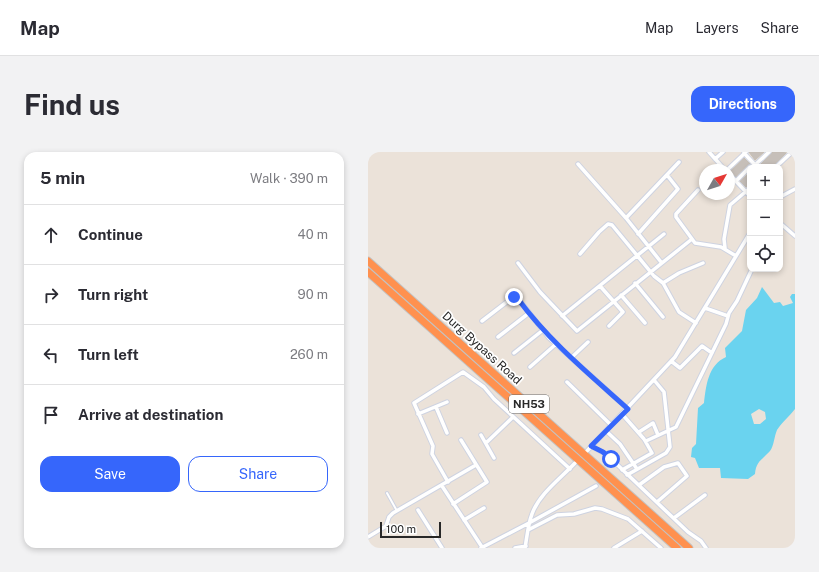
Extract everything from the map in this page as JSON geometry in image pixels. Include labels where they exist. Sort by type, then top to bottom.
[{"type":"highway","name":"Durg Bypass Road","points":[[368,261],[689,548]]},
{"type":"highway","name":"Durg Bypass Road","points":[[368,272],[677,548]]},
{"type":"street","points":[[709,152],[720,164]]},
{"type":"street","points":[[715,159],[723,152]]},
{"type":"street","points":[[732,164],[745,152],[754,164]]},
{"type":"street","points":[[756,164],[769,152]]},
{"type":"street","points":[[779,164],[792,152]]},
{"type":"street","points":[[626,218],[679,162]]},
{"type":"street","points":[[578,164],[626,218],[661,262]]},
{"type":"street","points":[[725,248],[724,239],[730,205],[746,192],[736,181],[747,170]]},
{"type":"street","points":[[638,234],[678,189],[667,175]]},
{"type":"street","points":[[783,195],[795,189]]},
{"type":"street","points":[[698,190],[675,215],[692,239],[698,244],[725,248],[736,256]]},
{"type":"street","points":[[580,254],[599,232],[610,224],[650,271],[663,283],[679,312],[696,323]]},
{"type":"street","points":[[783,226],[795,236]]},
{"type":"street","points":[[562,316],[664,234]]},
{"type":"street","points":[[587,451],[628,409],[671,361],[696,323],[748,236]]},
{"type":"street","points":[[518,263],[562,316],[578,331],[661,262],[692,239]]},
{"type":"street","points":[[663,283],[679,273],[703,263]]},
{"type":"street","points":[[646,441],[676,427],[682,418],[728,316],[751,272]]},
{"type":"street","points":[[635,283],[663,317]]},
{"type":"street","points":[[600,286],[624,313],[609,326]]},
{"type":"street","points":[[621,295],[645,323]]},
{"type":"street","points":[[482,321],[514,297],[518,299],[556,344],[628,409]]},
{"type":"street","points":[[705,308],[728,316]]},
{"type":"street","points":[[498,337],[529,313]]},
{"type":"street","points":[[514,353],[543,330]]},
{"type":"street","points":[[571,358],[588,342]]},
{"type":"street","points":[[530,367],[556,344]]},
{"type":"street","points":[[671,361],[680,368],[702,346],[712,353]]},
{"type":"street","points":[[448,482],[432,454],[433,447],[414,405],[415,401],[463,372],[486,389],[513,417],[570,468]]},
{"type":"street","points":[[627,475],[666,453],[670,447],[663,390],[654,380]]},
{"type":"street","points":[[567,382],[611,425]]},
{"type":"street","points":[[418,414],[447,402]]},
{"type":"street","points":[[436,407],[447,433]]},
{"type":"street","points":[[622,414],[646,441],[652,454],[622,470]]},
{"type":"street","points":[[486,443],[513,417]]},
{"type":"street","points":[[639,432],[653,423],[658,435]]},
{"type":"street","points":[[606,431],[620,444],[637,469]]},
{"type":"street","points":[[481,435],[494,458]]},
{"type":"street","points":[[453,504],[486,484],[487,481],[461,440]]},
{"type":"street","points":[[591,446],[606,454],[627,475],[701,541],[706,548]]},
{"type":"street","points":[[515,548],[526,547],[529,524],[532,514],[539,502],[575,463]]},
{"type":"street","points":[[639,485],[664,467],[678,463],[687,476],[657,502]]},
{"type":"street","points":[[368,538],[386,526],[391,515],[476,465]]},
{"type":"street","points":[[442,486],[481,548],[529,524],[596,486]]},
{"type":"street","points":[[674,518],[705,495]]},
{"type":"street","points":[[464,520],[484,508]]},
{"type":"street","points":[[528,530],[557,515],[574,514],[595,508],[619,515],[642,531],[661,548]]},
{"type":"street","points":[[418,510],[442,548]]},
{"type":"street","points":[[614,548],[642,531]]},
{"type":"lane","points":[[387,493],[397,511]]},
{"type":"water","points":[[762,287],[774,303],[780,302],[783,306],[793,303],[790,297],[792,294],[795,294],[795,409],[777,430],[770,451],[758,463],[755,474],[748,479],[721,478],[720,468],[699,468],[695,458],[691,457],[692,448],[696,444],[698,408],[704,403],[707,383],[715,365],[726,357],[725,348],[742,331],[746,310],[757,298]],"holes":[[[759,409],[765,412],[766,419],[760,424],[754,424],[751,414]]]},
{"type":"building","points":[[749,152],[764,152],[755,160]]},
{"type":"building","points":[[773,152],[787,152],[775,164],[761,164]]},
{"type":"building","points":[[744,158],[750,164],[747,164],[747,167],[736,177],[735,166]]},
{"type":"building","points":[[747,175],[747,186],[740,181]]},
{"type":"route","points":[[514,297],[517,297],[549,338],[628,409],[591,446],[603,452],[611,459]]}]
